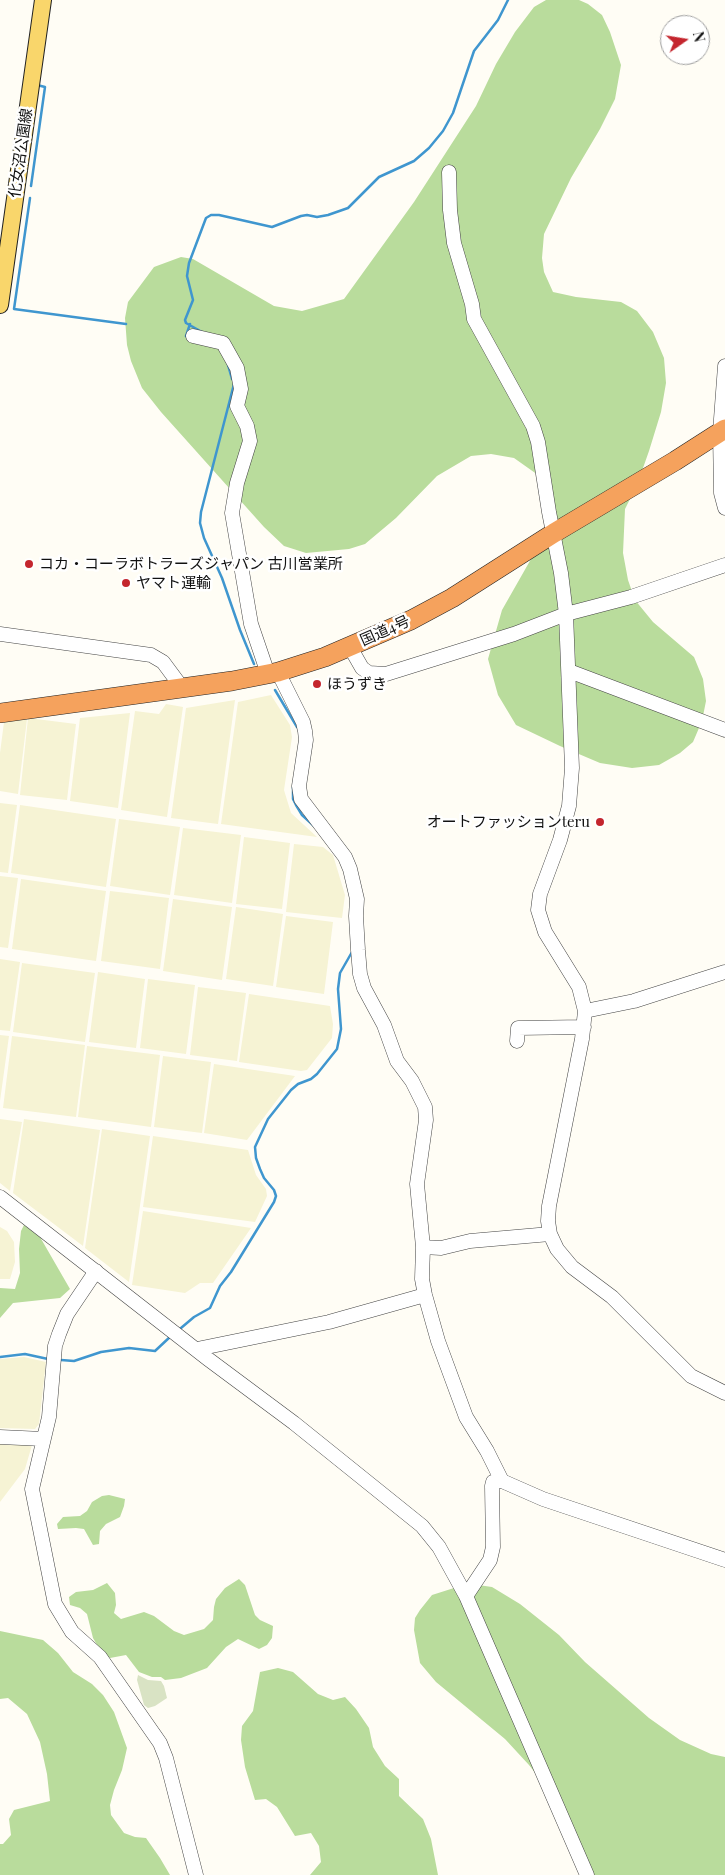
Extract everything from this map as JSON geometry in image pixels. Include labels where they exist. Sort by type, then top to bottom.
[{"type":"highway","name":"国道4号","points":[[0,713],[183,689],[273,673],[325,658],[411,620],[452,598],[554,533],[722,431]]},
{"type":"main road","name":"化女沼公園線","points":[[0,305],[43,0]]},
{"type":"street","points":[[449,172],[450,210],[454,243],[472,304],[474,319],[533,426],[538,442],[547,503],[561,573],[566,614],[572,768],[569,806],[560,840],[540,894],[538,910],[545,932],[579,987],[585,1012],[584,1027],[549,1206],[548,1221],[550,1234],[557,1250],[572,1267],[612,1297],[691,1376],[725,1393]]},
{"type":"street","points":[[193,336],[223,343],[237,368],[241,389],[237,406],[247,426],[250,441],[235,491],[232,513],[251,624],[273,673],[303,722],[306,740],[299,786],[301,798],[341,852],[350,869],[357,898],[358,950],[360,974],[364,988],[384,1025],[396,1061],[412,1081],[425,1107],[426,1120],[417,1184],[423,1246],[422,1279],[425,1295],[438,1341],[466,1417],[487,1451],[502,1481]]},
{"type":"street","points":[[725,366],[721,493],[725,508]]},
{"type":"street","points":[[350,647],[362,668],[370,673],[386,674],[514,634],[566,614],[631,597],[725,565]]},
{"type":"street","points":[[0,634],[151,655],[163,662],[183,689]]},
{"type":"street","points":[[569,671],[725,730]]},
{"type":"street","points":[[585,1012],[634,1001],[725,972]]},
{"type":"street","points":[[518,1041],[518,1028],[584,1027]]},
{"type":"street","points":[[0,1197],[309,1434],[422,1526],[439,1547],[466,1596],[587,1875]]},
{"type":"street","points":[[423,1246],[441,1248],[470,1241],[550,1234]]},
{"type":"street","points":[[96,1272],[67,1314],[55,1346],[49,1417],[32,1489],[55,1604],[72,1632],[100,1657],[160,1743],[166,1758],[196,1875]]},
{"type":"street","points":[[197,1349],[329,1322],[425,1295]]},
{"type":"street","points":[[0,1437],[43,1439]]},
{"type":"street","points":[[466,1596],[490,1560],[494,1547],[493,1482],[502,1481],[543,1499],[725,1560]]},
{"type":"shaded area","points":[[271,695],[290,725],[292,737],[284,790],[291,813],[317,837],[221,824],[238,702]]},
{"type":"shaded area","points":[[235,700],[218,824],[171,818],[186,708]]},
{"type":"shaded area","points":[[166,704],[183,707],[167,817],[121,810],[135,711],[159,714]]},
{"type":"shaded area","points":[[130,713],[118,808],[70,801],[80,718]]},
{"type":"shaded area","points":[[28,718],[76,724],[67,800],[20,795]]},
{"type":"shaded area","points":[[27,719],[18,794],[0,791],[0,753],[4,722]]},
{"type":"shaded area","points":[[0,803],[17,805],[8,873],[0,872]]},
{"type":"shaded area","points":[[20,805],[116,819],[106,887],[11,873]]},
{"type":"shaded area","points":[[119,819],[180,827],[170,895],[110,886]]},
{"type":"shaded area","points":[[183,828],[241,835],[232,903],[174,895]]},
{"type":"shaded area","points":[[244,837],[290,843],[282,909],[236,904]]},
{"type":"shaded area","points":[[294,844],[323,847],[333,855],[345,895],[342,918],[286,912]]},
{"type":"shaded area","points":[[0,876],[18,878],[8,948],[0,947]]},
{"type":"shaded area","points":[[21,879],[106,891],[96,961],[12,949]]},
{"type":"shaded area","points":[[110,891],[169,898],[160,969],[101,961]]},
{"type":"shaded area","points":[[173,899],[232,907],[222,980],[163,971]]},
{"type":"shaded area","points":[[236,907],[283,914],[273,986],[226,979]]},
{"type":"shaded area","points":[[286,916],[333,922],[324,994],[276,987]]},
{"type":"shaded area","points":[[0,959],[20,962],[10,1031],[0,1030]]},
{"type":"shaded area","points":[[22,963],[95,973],[85,1042],[13,1032]]},
{"type":"shaded area","points":[[98,972],[145,979],[136,1048],[89,1042]]},
{"type":"shaded area","points":[[148,979],[195,985],[186,1054],[140,1048]]},
{"type":"shaded area","points":[[198,987],[246,993],[237,1061],[190,1055]]},
{"type":"shaded area","points":[[249,994],[330,1006],[333,1024],[332,1038],[307,1070],[301,1071],[239,1062]]},
{"type":"shaded area","points":[[0,1035],[9,1036],[0,1101]]},
{"type":"shaded area","points":[[12,1036],[85,1045],[76,1117],[3,1108]]},
{"type":"shaded area","points":[[87,1046],[160,1055],[151,1127],[78,1117]]},
{"type":"shaded area","points":[[163,1056],[211,1062],[202,1133],[154,1127]]},
{"type":"shaded area","points":[[214,1064],[295,1076],[247,1140],[204,1133]]},
{"type":"shaded area","points":[[0,1119],[22,1122],[10,1191],[0,1183]]},
{"type":"shaded area","points":[[24,1119],[100,1130],[83,1246],[13,1193]]},
{"type":"shaded area","points":[[102,1129],[150,1136],[129,1282],[85,1248]]},
{"type":"shaded area","points":[[153,1136],[248,1150],[256,1175],[266,1189],[267,1196],[255,1222],[143,1207]]},
{"type":"shaded area","points":[[143,1211],[251,1228],[213,1283],[200,1283],[185,1293],[132,1285]]},
{"type":"shaded area","points":[[0,1227],[7,1231],[14,1242],[15,1262],[10,1279],[0,1279]]},
{"type":"shaded area","points":[[24,1357],[46,1362],[39,1424],[35,1429],[0,1428],[0,1359]]},
{"type":"shaded area","points":[[0,1444],[32,1445],[25,1469],[0,1502]]},
{"type":"green space","points":[[546,0],[579,0],[588,4],[602,15],[621,65],[615,99],[571,178],[544,234],[542,258],[544,272],[553,292],[576,297],[621,302],[637,311],[653,332],[664,358],[666,383],[661,412],[637,485],[625,509],[623,553],[628,580],[635,600],[653,622],[694,657],[703,679],[706,701],[702,721],[693,742],[680,753],[659,765],[632,768],[600,763],[560,746],[516,725],[498,695],[488,659],[502,610],[548,525],[538,475],[514,458],[491,454],[471,456],[437,476],[396,518],[365,544],[349,549],[306,553],[284,546],[264,527],[161,412],[142,388],[127,345],[125,318],[128,302],[154,267],[181,257],[193,259],[274,306],[302,311],[344,299],[414,202],[476,106],[496,64],[515,32],[534,7]]},
{"type":"green space","points":[[24,1225],[40,1237],[70,1289],[60,1298],[13,1303],[0,1318],[0,1288],[15,1289],[20,1273],[19,1249],[21,1231]]},
{"type":"green space","points":[[109,1495],[125,1499],[124,1506],[120,1517],[106,1524],[100,1531],[99,1544],[93,1545],[84,1529],[58,1529],[57,1524],[63,1517],[80,1516],[87,1511],[92,1502],[102,1496]]},
{"type":"green space","points":[[239,1579],[245,1585],[255,1615],[260,1620],[273,1626],[272,1638],[267,1645],[259,1649],[238,1639],[226,1647],[207,1668],[181,1678],[165,1680],[161,1677],[152,1677],[139,1672],[126,1655],[110,1658],[100,1650],[93,1638],[87,1614],[80,1608],[70,1605],[69,1597],[76,1592],[93,1590],[107,1583],[115,1593],[116,1605],[114,1613],[121,1619],[144,1612],[154,1616],[174,1631],[184,1635],[204,1629],[213,1620],[216,1599],[225,1588]]},
{"type":"green space","points":[[478,1585],[492,1587],[520,1604],[559,1635],[585,1662],[649,1718],[680,1740],[711,1754],[725,1757],[725,1875],[587,1875],[543,1783],[529,1765],[505,1739],[436,1682],[420,1663],[414,1630],[415,1618],[420,1610],[432,1595],[454,1588]]},
{"type":"green space","points":[[0,1631],[43,1640],[58,1653],[73,1672],[92,1684],[103,1695],[114,1712],[127,1748],[110,1805],[111,1815],[124,1833],[146,1838],[170,1875],[0,1875],[0,1844],[3,1844],[11,1835],[9,1819],[14,1810],[50,1801],[47,1774],[40,1742],[27,1714],[8,1698],[0,1699]]},
{"type":"green space","points":[[278,1668],[293,1672],[318,1694],[333,1700],[345,1697],[356,1709],[369,1728],[373,1747],[385,1766],[399,1779],[399,1796],[423,1819],[431,1839],[438,1875],[310,1875],[321,1862],[319,1846],[311,1833],[295,1836],[277,1807],[266,1799],[255,1800],[245,1767],[241,1740],[242,1726],[253,1711],[260,1672]]},
{"type":"green space","points":[[138,1675],[148,1680],[161,1681],[167,1698],[155,1706],[148,1708],[144,1705],[137,1680]]},
{"type":"waterway","points":[[202,332],[186,323],[185,320],[193,300],[187,276],[189,263],[206,218],[211,215],[219,215],[272,227],[301,216],[317,217],[328,215],[348,208],[379,177],[414,161],[429,148],[443,131],[453,113],[474,51],[498,20],[508,0]]},
{"type":"waterway","points":[[31,186],[45,87],[37,85]]},
{"type":"waterway","points":[[30,198],[14,309],[126,324]]},
{"type":"waterway","points":[[186,336],[190,324]]},
{"type":"waterway","points":[[228,365],[232,379]]},
{"type":"waterway","points":[[234,384],[201,512],[200,523],[204,538],[222,578],[254,664]]},
{"type":"waterway","points":[[275,690],[297,727]]},
{"type":"waterway","points":[[293,787],[293,799],[296,805],[302,815],[314,826]]},
{"type":"waterway","points":[[181,1328],[194,1317],[210,1308],[220,1286],[231,1272],[274,1202],[276,1196],[274,1190],[264,1178],[260,1169],[255,1147],[268,1119],[291,1090],[317,1074],[337,1049],[341,1029],[338,989],[340,973],[352,952]]},
{"type":"waterway","points":[[61,1360],[74,1361],[101,1352],[129,1348],[155,1351],[171,1336]]},
{"type":"waterway","points":[[0,1357],[25,1354],[48,1359]]},
{"type":"place","name":"コカ・コーラボトラーズジャパン 古川営業所","points":[[29,564]]},
{"type":"place","name":"ヤマト運輸","points":[[126,583]]},
{"type":"place","name":"ほうずき","points":[[317,684]]},
{"type":"place","name":"オートファッションteru","points":[[600,822]]}]
